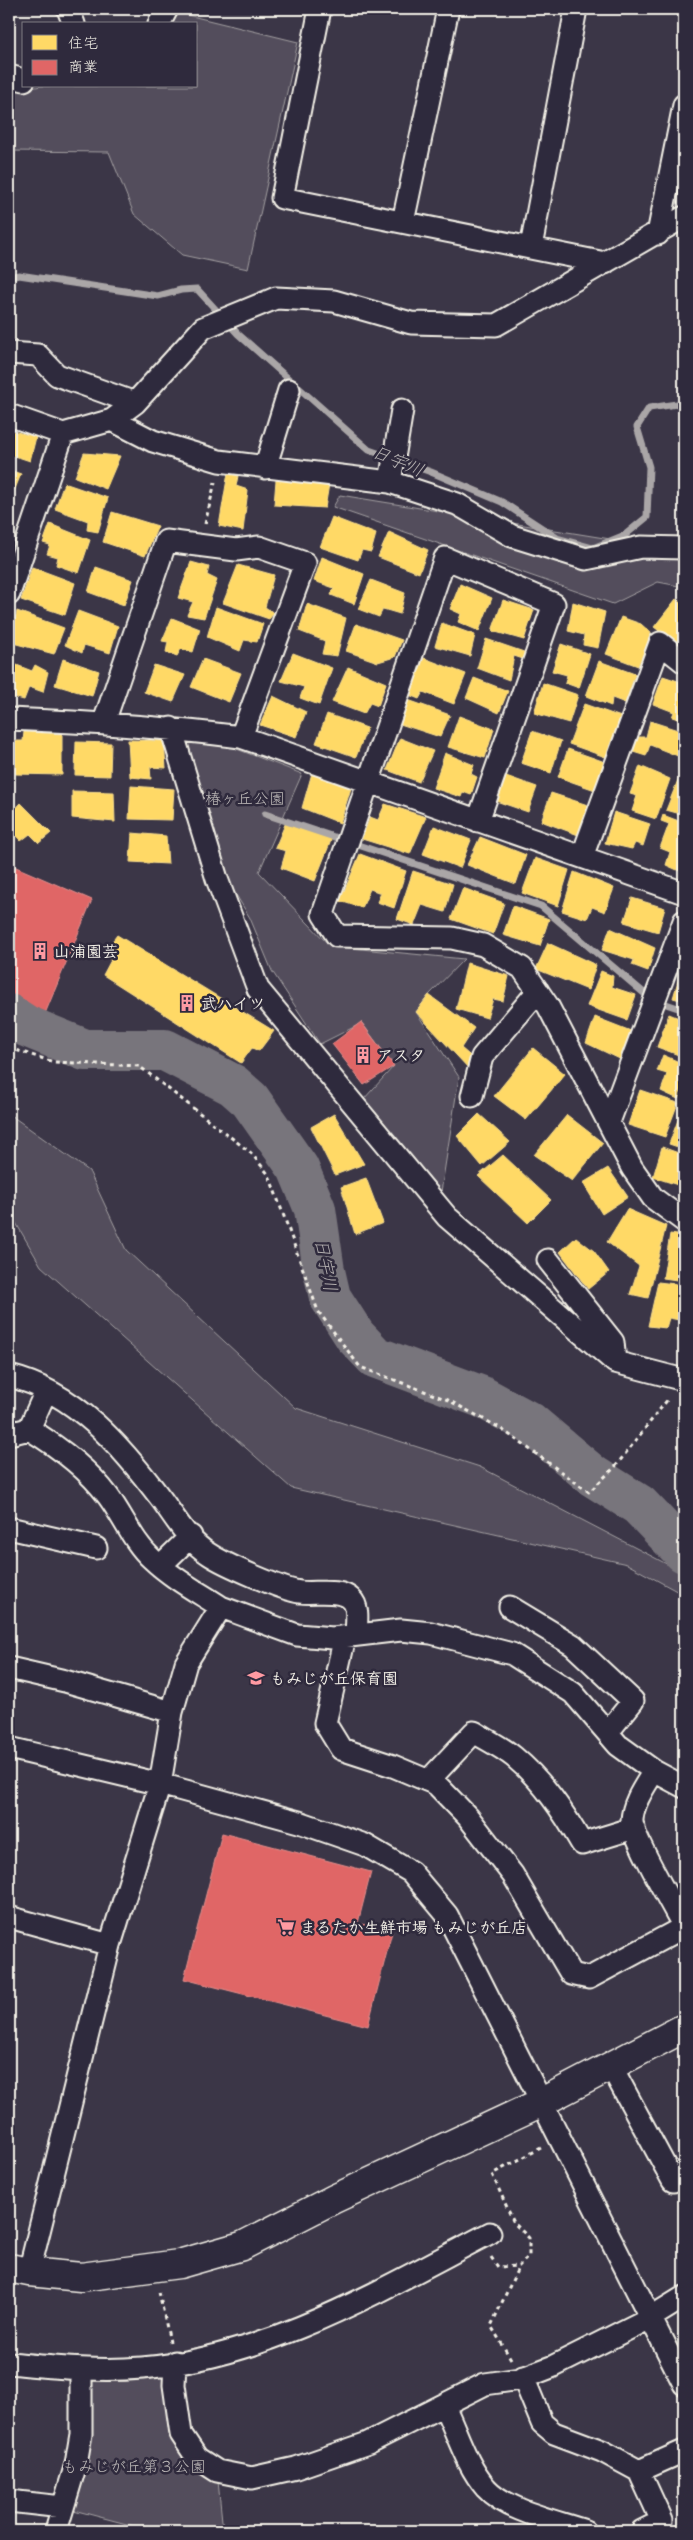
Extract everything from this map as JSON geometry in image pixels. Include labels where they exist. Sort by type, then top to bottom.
[{"type":"street","points":[[68,9],[73,22]]},
{"type":"street","points":[[160,22],[167,9]]},
{"type":"street","points":[[320,9],[282,198],[605,263]]},
{"type":"street","points":[[404,222],[448,9]]},
{"type":"street","points":[[531,248],[576,9]]},
{"type":"street","points":[[9,76],[22,79]]},
{"type":"street","points":[[658,234],[684,105]]},
{"type":"street","points":[[9,415],[63,434],[112,420],[135,403],[203,328],[276,298],[334,301],[411,324],[496,325],[684,218]]},
{"type":"street","points":[[9,353],[38,355],[57,375],[135,403]]},
{"type":"street","points":[[266,468],[289,390]]},
{"type":"street","points":[[390,478],[402,410]]},
{"type":"street","points":[[112,420],[153,441],[220,461],[266,468],[390,478],[457,504],[512,536],[586,559],[641,547],[684,548]]},
{"type":"street","points":[[9,594],[63,434]]},
{"type":"street","points":[[104,722],[166,542],[236,550],[259,547],[305,563],[241,737]]},
{"type":"street","points":[[478,821],[554,604],[445,558],[323,914],[337,936],[452,938],[483,945],[522,968],[538,992],[632,1168],[653,1198],[684,1221]]},
{"type":"street","points":[[582,857],[660,643],[684,662]]},
{"type":"street","points":[[9,719],[104,722],[241,737],[368,780],[478,821],[684,893]]},
{"type":"street","points":[[172,728],[218,879],[258,989],[447,1217],[615,1362],[684,1380]]},
{"type":"street","points":[[609,1122],[684,921]]},
{"type":"street","points":[[472,1096],[482,1057],[538,992]]},
{"type":"street","points":[[548,1260],[613,1342],[615,1362]]},
{"type":"street","points":[[9,1376],[21,1379],[46,1391],[67,1403],[102,1428],[133,1462],[191,1536],[208,1554],[298,1592],[338,1594],[351,1598],[356,1606],[351,1636],[325,1723],[341,1749],[393,1766],[436,1784],[468,1817],[513,1875],[571,1974],[589,1978],[684,1927],[649,1862],[631,1822],[635,1804],[654,1771]]},
{"type":"street","points":[[46,1391],[19,1432],[52,1444],[108,1495],[126,1525],[151,1559],[184,1584],[221,1607],[297,1635],[333,1638],[400,1630],[431,1633],[512,1654],[574,1693],[618,1745],[654,1771],[684,1787]]},
{"type":"street","points":[[9,1528],[96,1548]]},
{"type":"street","points":[[160,1566],[191,1536]]},
{"type":"street","points":[[221,1607],[186,1662],[172,1712],[160,1784],[110,1944],[19,2270],[81,2277],[179,2264],[242,2246],[334,2199],[540,2103],[684,2028]]},
{"type":"street","points":[[510,1607],[573,1645],[634,1701],[608,1732]]},
{"type":"street","points":[[9,1668],[66,1681],[172,1712]]},
{"type":"street","points":[[429,1780],[474,1732],[512,1756],[538,1780],[558,1804],[582,1844],[634,1828]]},
{"type":"street","points":[[9,1748],[160,1784],[299,1822],[365,1845],[411,1872],[446,1916],[684,2384]]},
{"type":"street","points":[[9,1917],[110,1944]]},
{"type":"street","points":[[611,2066],[673,2181],[684,2175]]},
{"type":"street","points":[[9,2363],[81,2369],[142,2368],[202,2358],[269,2339],[347,2308],[490,2233]]},
{"type":"street","points":[[175,2362],[174,2385],[181,2434],[197,2458],[217,2471],[252,2478],[296,2468],[368,2443],[485,2384],[523,2377],[554,2366],[650,2318],[684,2297]]},
{"type":"street","points":[[56,2531],[76,2464],[81,2434],[81,2369]]},
{"type":"street","points":[[523,2377],[542,2423],[554,2433],[602,2451],[639,2471],[662,2521],[642,2531]]},
{"type":"street","points":[[444,2406],[473,2469],[487,2489],[512,2505],[585,2531]]},
{"type":"street","points":[[639,2471],[684,2450]]},
{"type":"street","points":[[9,2501],[62,2507]]},
{"type":"path","points":[[200,547],[220,461]]},
{"type":"path","points":[[9,1048],[54,1062],[138,1066],[251,1153],[269,1175],[318,1311],[360,1367],[448,1400],[500,1428],[589,1492],[615,1467],[684,1380]]},
{"type":"path","points":[[523,2377],[491,2326],[519,2266],[529,2256],[529,2238],[514,2223],[492,2174],[559,2138]]},
{"type":"path","points":[[514,2223],[501,2223],[490,2233],[486,2250],[498,2267],[519,2266]]},
{"type":"path","points":[[153,2267],[175,2362]]},
{"type":"green space","points":[[175,12],[298,42],[248,269],[182,255],[134,214],[109,152],[9,151],[9,92],[30,88],[198,88],[198,22],[169,22]]},
{"type":"green space","points":[[340,495],[684,551],[684,587],[658,582],[613,604],[333,507]]},
{"type":"green space","name":"椿ヶ丘公園","points":[[183,742],[229,746],[302,774],[259,872],[330,946],[464,959],[429,995],[416,1012],[459,1077],[441,1192],[363,1100],[394,1066],[362,1023],[320,1044],[272,971],[250,918],[226,878]]},
{"type":"green space","points":[[9,1114],[89,1171],[126,1250],[296,1408],[480,1467],[684,1573],[684,1595],[627,1564],[291,1488],[41,1266],[9,1211]]},
{"type":"green space","name":"もみじが丘第３公園","points":[[175,2362],[180,2424],[217,2471],[223,2531],[138,2531],[138,2527],[62,2507],[81,2369]]},
{"type":"building: 住宅","points":[[9,430],[36,437],[30,461],[9,454]]},
{"type":"building: 住宅","points":[[84,453],[120,456],[106,489],[75,477]]},
{"type":"building: 住宅","points":[[9,470],[21,474],[13,494],[9,493]]},
{"type":"building: 住宅","points":[[228,473],[238,476],[236,486],[248,490],[243,531],[219,526]]},
{"type":"building: 住宅","points":[[276,480],[329,484],[325,508],[274,505]]},
{"type":"building: 住宅","points":[[64,483],[108,498],[98,532],[87,530],[88,521],[55,509]]},
{"type":"building: 住宅","points":[[112,512],[158,526],[145,556],[103,542]]},
{"type":"building: 住宅","points":[[332,517],[376,534],[371,552],[362,550],[358,560],[320,547]]},
{"type":"building: 住宅","points":[[50,524],[90,540],[79,573],[56,565],[58,557],[47,554],[50,545],[43,543]]},
{"type":"building: 住宅","points":[[389,532],[428,550],[419,573],[378,557]]},
{"type":"building: 住宅","points":[[322,557],[364,574],[354,604],[331,595],[334,588],[314,581]]},
{"type":"building: 住宅","points":[[191,562],[209,567],[207,575],[217,580],[204,618],[187,615],[193,602],[178,598]]},
{"type":"building: 住宅","points":[[238,565],[274,575],[265,607],[274,613],[269,619],[223,603]]},
{"type":"building: 住宅","points":[[32,567],[75,583],[65,615],[21,600]]},
{"type":"building: 住宅","points":[[96,567],[133,580],[124,605],[88,592]]},
{"type":"building: 住宅","points":[[371,580],[405,593],[400,614],[383,609],[379,617],[358,609]]},
{"type":"building: 住宅","points":[[460,584],[492,598],[479,631],[458,622],[461,614],[450,609]]},
{"type":"building: 住宅","points":[[676,599],[684,605],[684,650],[654,627]]},
{"type":"building: 住宅","points":[[503,600],[534,610],[524,640],[492,631]]},
{"type":"building: 住宅","points":[[573,602],[605,612],[598,648],[583,645],[584,635],[568,631]]},
{"type":"building: 住宅","points":[[307,604],[346,618],[337,656],[322,654],[325,641],[299,631]]},
{"type":"building: 住宅","points":[[216,607],[263,624],[257,642],[244,640],[240,651],[207,637]]},
{"type":"building: 住宅","points":[[17,611],[64,628],[54,654],[9,642]]},
{"type":"building: 住宅","points":[[78,611],[118,626],[110,653],[84,645],[82,653],[65,645]]},
{"type":"building: 住宅","points":[[621,617],[641,624],[651,633],[638,666],[606,654]]},
{"type":"building: 住宅","points":[[172,618],[200,629],[193,652],[181,649],[177,656],[166,652],[168,642],[162,641]]},
{"type":"building: 住宅","points":[[442,623],[475,635],[470,656],[435,646]]},
{"type":"building: 住宅","points":[[356,624],[402,640],[395,657],[378,662],[346,651]]},
{"type":"building: 住宅","points":[[486,639],[524,652],[523,659],[514,656],[509,680],[477,668]]},
{"type":"building: 住宅","points":[[561,644],[590,654],[579,688],[565,683],[567,675],[552,671]]},
{"type":"building: 住宅","points":[[293,653],[332,668],[319,705],[300,698],[304,687],[281,681]]},
{"type":"building: 住宅","points":[[424,658],[466,674],[454,704],[423,692],[419,699],[409,695]]},
{"type":"building: 住宅","points":[[63,659],[99,671],[92,696],[55,685]]},
{"type":"building: 住宅","points":[[203,659],[241,673],[229,702],[191,687]]},
{"type":"building: 住宅","points":[[599,661],[635,674],[625,703],[612,698],[611,706],[586,696]]},
{"type":"building: 住宅","points":[[9,662],[32,671],[35,665],[48,672],[43,692],[29,687],[24,700],[9,696]]},
{"type":"building: 住宅","points":[[154,665],[185,675],[173,702],[144,692]]},
{"type":"building: 住宅","points":[[348,667],[386,683],[378,706],[370,703],[364,714],[332,702]]},
{"type":"building: 住宅","points":[[663,676],[684,683],[684,721],[672,717],[674,712],[653,704]]},
{"type":"building: 住宅","points":[[474,678],[508,691],[499,713],[466,698]]},
{"type":"building: 住宅","points":[[543,683],[578,695],[569,723],[534,713]]},
{"type":"building: 住宅","points":[[273,696],[306,712],[296,737],[260,725]]},
{"type":"building: 住宅","points":[[408,700],[450,715],[440,737],[400,724]]},
{"type":"building: 住宅","points":[[584,704],[624,718],[611,759],[569,744]]},
{"type":"building: 住宅","points":[[327,714],[367,728],[356,757],[316,743]]},
{"type":"building: 住宅","points":[[459,716],[494,729],[485,758],[448,747]]},
{"type":"building: 住宅","points":[[650,721],[684,732],[684,739],[678,756],[650,745],[646,756],[633,752],[638,737],[646,737]]},
{"type":"building: 住宅","points":[[532,731],[561,741],[551,773],[521,763]]},
{"type":"building: 住宅","points":[[24,732],[62,734],[62,775],[15,774],[14,741],[23,741]]},
{"type":"building: 住宅","points":[[400,738],[433,751],[419,782],[387,770]]},
{"type":"building: 住宅","points":[[128,740],[164,741],[166,768],[150,767],[151,779],[130,777]]},
{"type":"building: 住宅","points":[[76,742],[111,743],[110,776],[75,775]]},
{"type":"building: 住宅","points":[[568,749],[608,763],[598,791],[558,777]]},
{"type":"building: 住宅","points":[[445,753],[474,765],[471,774],[477,777],[471,795],[463,792],[461,797],[433,788]]},
{"type":"building: 住宅","points":[[684,765],[684,815],[666,810]]},
{"type":"building: 住宅","points":[[640,766],[670,779],[656,819],[632,811],[637,796],[630,794]]},
{"type":"building: 住宅","points":[[312,773],[352,785],[340,823],[302,808]]},
{"type":"building: 住宅","points":[[506,776],[537,787],[528,812],[496,801]]},
{"type":"building: 住宅","points":[[131,786],[174,789],[172,820],[129,819]]},
{"type":"building: 住宅","points":[[72,791],[114,792],[115,822],[72,818]]},
{"type":"building: 住宅","points":[[551,793],[594,807],[581,836],[541,821]]},
{"type":"building: 住宅","points":[[21,803],[51,833],[39,843],[30,834],[21,841],[9,829],[13,822],[9,816]]},
{"type":"building: 住宅","points":[[385,804],[426,817],[410,854],[362,839],[370,817],[378,820]]},
{"type":"building: 住宅","points":[[614,812],[650,824],[643,846],[635,843],[632,849],[605,843]]},
{"type":"building: 住宅","points":[[663,815],[684,823],[684,873],[666,865],[670,852],[660,848],[669,824],[661,821]]},
{"type":"building: 住宅","points":[[286,822],[332,838],[315,881],[281,868],[286,851],[275,848]]},
{"type":"building: 住宅","points":[[434,826],[471,840],[460,868],[423,854]]},
{"type":"building: 住宅","points":[[132,833],[166,836],[168,864],[130,862]]},
{"type":"building: 住宅","points":[[480,837],[526,855],[516,884],[467,865]]},
{"type":"building: 住宅","points":[[360,854],[406,871],[394,908],[377,902],[381,893],[370,889],[362,908],[340,901]]},
{"type":"building: 住宅","points":[[535,858],[569,870],[558,906],[522,893]]},
{"type":"building: 住宅","points":[[413,871],[453,884],[445,912],[422,905],[414,925],[397,919]]},
{"type":"building: 住宅","points":[[574,872],[614,888],[605,912],[592,907],[587,919],[562,911]]},
{"type":"building: 住宅","points":[[463,888],[504,903],[493,934],[451,919]]},
{"type":"building: 住宅","points":[[632,898],[665,908],[658,932],[624,922]]},
{"type":"building: 住宅","points":[[513,906],[549,919],[540,946],[503,935]]},
{"type":"building: 住宅","points":[[610,928],[655,948],[648,971],[632,965],[634,960],[602,950]]},
{"type":"building: 住宅","name":"武ハイツ","points":[[117,935],[274,1031],[259,1051],[252,1048],[241,1063],[103,975],[111,960],[102,955]]},
{"type":"building: 住宅","points":[[548,943],[596,965],[588,990],[536,969]]},
{"type":"building: 住宅","points":[[684,961],[684,1001],[673,998]]},
{"type":"building: 住宅","points":[[467,963],[509,976],[503,1001],[493,999],[487,1018],[456,1009]]},
{"type":"building: 住宅","points":[[601,971],[613,976],[612,987],[636,995],[627,1020],[587,1006]]},
{"type":"building: 住宅","points":[[429,995],[474,1028],[461,1048],[476,1061],[470,1070],[416,1012]]},
{"type":"building: 住宅","points":[[669,1014],[684,1020],[684,1057],[657,1047]]},
{"type":"building: 住宅","points":[[595,1017],[636,1033],[624,1061],[586,1043]]},
{"type":"building: 住宅","points":[[533,1048],[565,1074],[526,1120],[494,1096]]},
{"type":"building: 住宅","points":[[663,1055],[684,1064],[684,1083],[678,1099],[661,1091],[667,1074],[657,1071]]},
{"type":"building: 住宅","points":[[640,1090],[678,1103],[665,1137],[628,1125]]},
{"type":"building: 住宅","points":[[681,1112],[684,1113],[684,1149],[669,1144]]},
{"type":"building: 住宅","points":[[334,1114],[364,1164],[335,1175],[311,1127]]},
{"type":"building: 住宅","points":[[479,1114],[510,1142],[482,1166],[457,1136]]},
{"type":"building: 住宅","points":[[567,1115],[603,1143],[572,1181],[534,1155]]},
{"type":"building: 住宅","points":[[662,1147],[684,1155],[684,1187],[653,1177]]},
{"type":"building: 住宅","points":[[503,1155],[551,1200],[528,1223],[478,1176]]},
{"type":"building: 住宅","points":[[608,1168],[628,1197],[602,1214],[583,1183]]},
{"type":"building: 住宅","points":[[366,1178],[383,1223],[355,1234],[341,1187]]},
{"type":"building: 住宅","points":[[627,1209],[666,1226],[648,1298],[630,1294],[639,1266],[607,1242]]},
{"type":"building: 住宅","points":[[670,1234],[684,1236],[684,1281],[663,1278]]},
{"type":"building: 住宅","points":[[576,1237],[594,1251],[609,1272],[588,1289],[560,1252]]},
{"type":"building: 住宅","points":[[658,1282],[684,1285],[684,1321],[669,1318],[666,1328],[648,1326]]},
{"type":"building: 商業","name":"山浦園芸","points":[[9,864],[92,900],[42,1021],[9,1003]]},
{"type":"building: 商業","name":"アスタ","points":[[361,1022],[394,1066],[364,1085],[332,1044]]},
{"type":"building: 商業","name":"まるたか生鮮市場 もみじが丘店","points":[[222,1833],[371,1872],[358,1923],[392,1932],[368,2026],[184,1979]]},
{"type":"waterway","name":"日宇川","points":[[9,277],[19,275],[158,296],[181,290],[197,289],[238,334],[369,450],[431,472],[502,502],[557,538],[593,548],[625,535],[647,517],[649,467],[637,427],[649,408],[684,403]]},
{"type":"waterway","points":[[265,814],[541,906],[651,999],[684,1010]]},
{"type":"waterway","name":"日宇川","points":[[9,1015],[26,1026],[85,1050],[165,1050],[233,1085],[250,1100],[298,1168],[315,1209],[324,1271],[330,1297],[355,1336],[375,1357],[482,1397],[530,1423],[593,1476],[639,1505],[684,1552]]},
{"type":"place","name":"山浦園芸","points":[[40,951]]},
{"type":"place","name":"武ハイツ","points":[[187,1003]]},
{"type":"place","name":"アスタ","points":[[363,1055]]},
{"type":"place","name":"もみじが丘保育園","points":[[256,1678]]},
{"type":"place","name":"まるたか生鮮市場 もみじが丘店","points":[[286,1927]]}]
